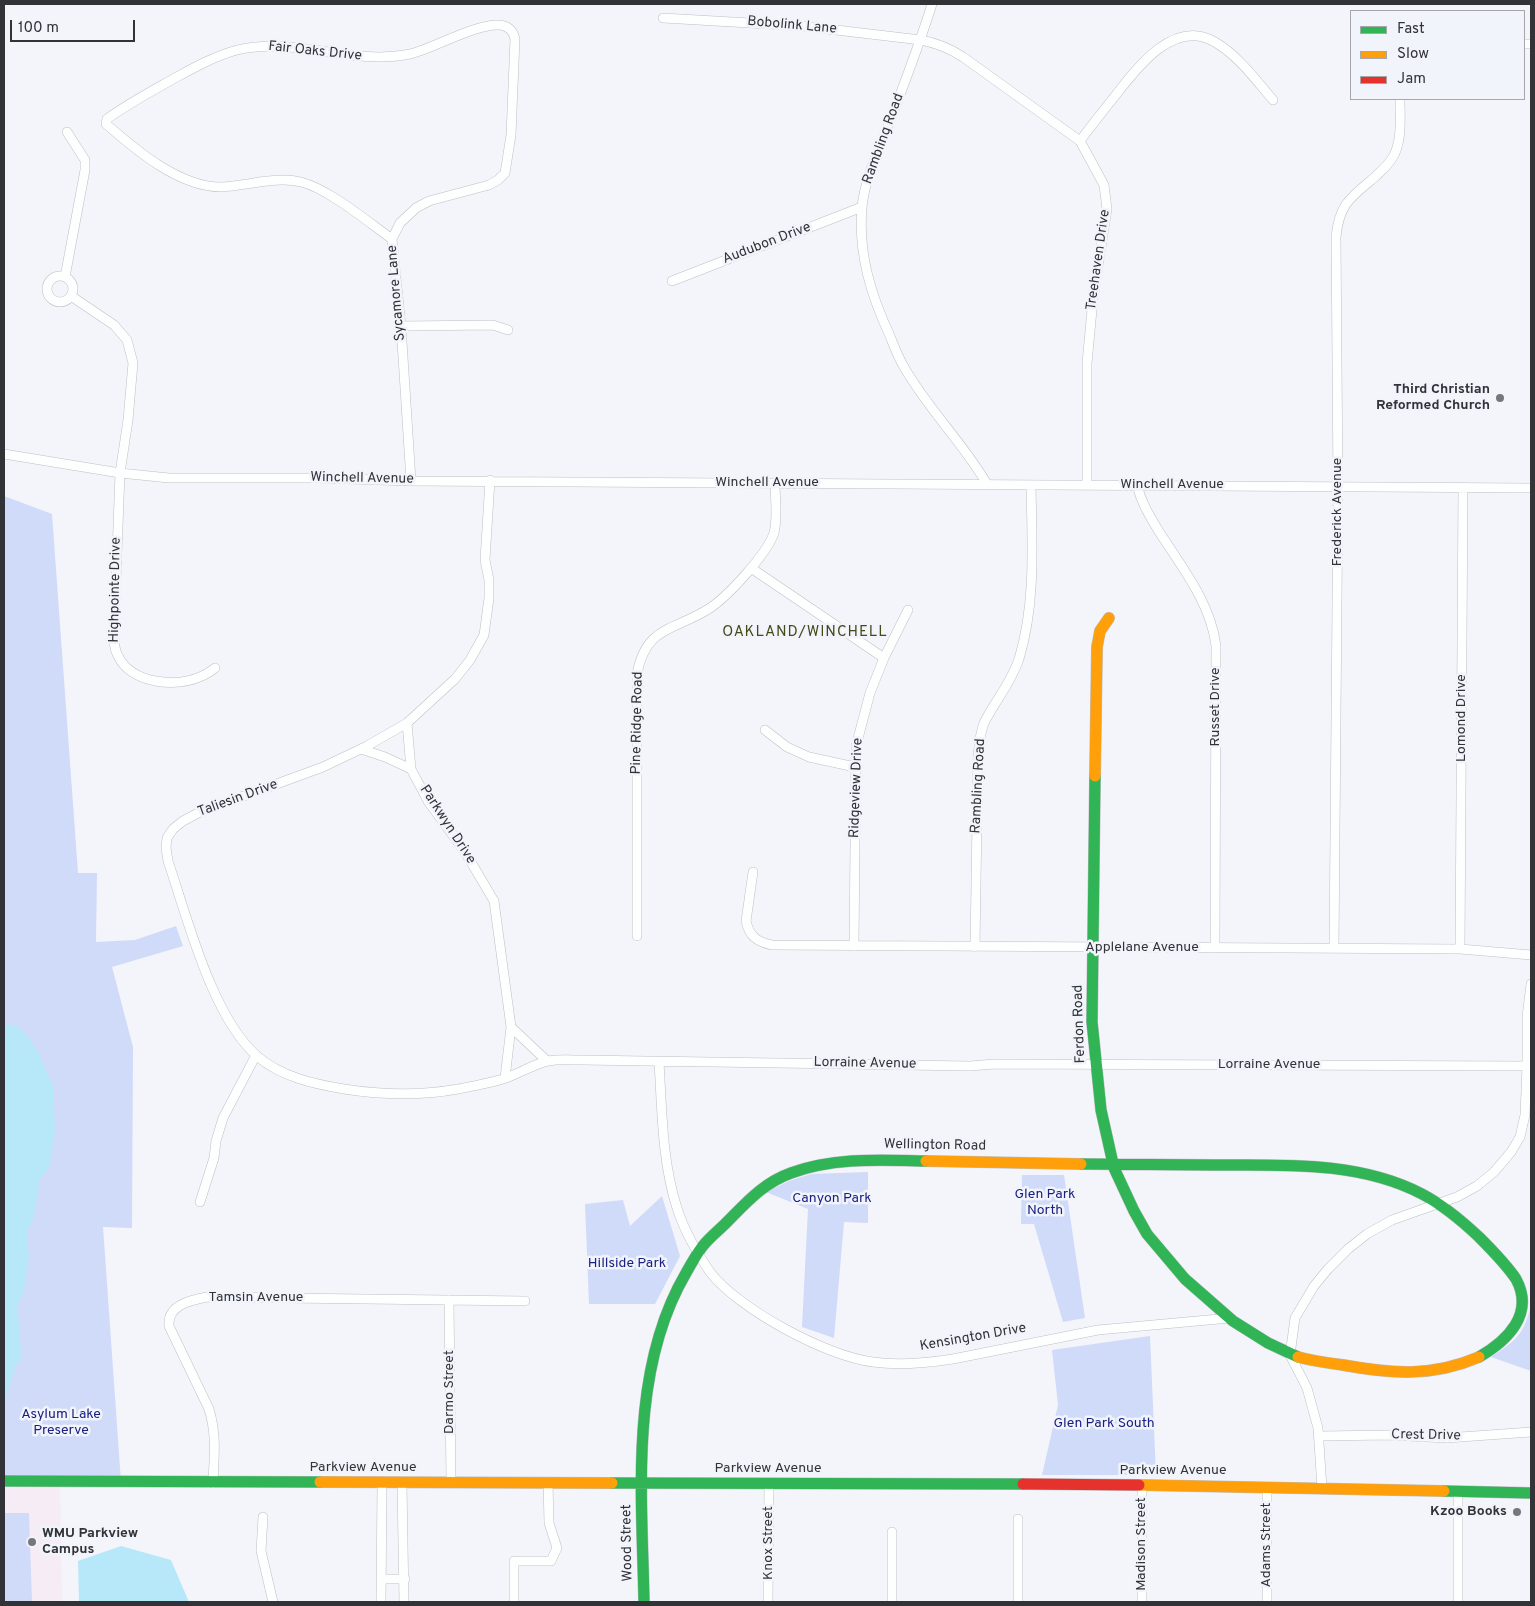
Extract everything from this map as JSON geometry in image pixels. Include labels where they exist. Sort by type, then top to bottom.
[{"type":"street","name":"Rambling Road","points":[[932,4],[921,40],[872,168],[862,207],[862,251],[866,271],[885,325],[904,367],[935,414],[974,461],[987,484]]},
{"type":"street","name":"Bobolink Lane","points":[[663,18],[802,26],[921,40]]},
{"type":"street","name":"Fair Oaks Drive","points":[[392,239],[330,195],[300,182],[288,181],[220,187],[201,184],[182,177],[164,169],[106,124],[107,119],[137,99],[208,60],[239,50],[259,46],[352,56],[399,56],[414,53],[484,27],[499,25],[510,28]]},
{"type":"street","name":"Sycamore Lane","points":[[411,481],[401,326],[392,239],[400,223],[416,208],[429,201],[489,185],[505,173],[511,136],[515,40],[510,28]]},
{"type":"street","points":[[1080,141],[1144,61],[1168,43],[1186,36],[1207,38],[1220,45],[1239,61],[1273,100]]},
{"type":"street","name":"Treehaven Drive","points":[[921,40],[948,47],[1080,141],[1104,185],[1107,202],[1086,363],[1087,485]]},
{"type":"street","name":"Frederick Avenue","points":[[1334,949],[1338,486],[1337,224],[1340,213],[1345,205],[1384,169],[1395,154],[1400,131],[1400,100]]},
{"type":"street","points":[[65,277],[85,170],[85,160],[68,132]]},
{"type":"street","name":"Audubon Drive","points":[[672,281],[862,207]]},
{"type":"street","points":[[56,276],[65,277],[69,279],[73,286],[71,296],[66,301],[58,302],[50,298],[48,294],[49,282],[56,276]]},
{"type":"street","name":"Highpointe Drive","points":[[71,296],[114,326],[127,340],[133,363],[128,420],[120,473],[114,633],[115,648],[118,656],[133,673],[153,681],[177,682],[192,679],[202,676],[215,668]]},
{"type":"street","points":[[401,326],[493,325],[508,330]]},
{"type":"street","name":"Winchell Avenue","points":[[4,454],[120,473],[169,478],[1531,488]]},
{"type":"street","points":[[407,723],[455,679],[470,660],[484,635],[489,598],[489,580],[485,560],[490,480]]},
{"type":"street","name":"Pine Ridge Road","points":[[638,936],[637,674],[639,660],[644,650],[657,635],[711,608],[751,568],[771,540],[774,531],[775,483]]},
{"type":"street","name":"Rambling Road","points":[[975,947],[978,756],[980,738],[984,724],[1010,682],[1028,626],[1033,554],[1031,485]]},
{"type":"street","name":"Russet Drive","points":[[1137,485],[1143,505],[1208,612],[1214,633],[1216,646],[1215,948]]},
{"type":"street","name":"Lomond Drive","points":[[1460,949],[1463,487]]},
{"type":"street","points":[[751,568],[884,658]]},
{"type":"street","name":"Ridgeview Drive","points":[[854,946],[856,746],[870,692],[884,658],[908,610]]},
{"type":"street","name":"Ferdon Road","points":[[1109,618],[1101,626],[1097,646],[1092,1022],[1096,1064],[1112,1164],[1132,1208],[1155,1246],[1179,1272],[1242,1327],[1290,1355]]},
{"type":"street","name":"Taliesin Drive","points":[[227,1020],[202,961],[168,861],[167,838],[173,829],[200,812],[294,778],[361,749],[407,723]]},
{"type":"street","name":"Parkwyn Drive","points":[[407,723],[411,769],[428,801],[465,852],[494,901],[511,1027],[505,1078]]},
{"type":"street","points":[[765,730],[787,747],[809,757],[855,767]]},
{"type":"street","points":[[361,749],[411,769]]},
{"type":"street","name":"Applelane Avenue","points":[[753,872],[746,922],[754,938],[764,944],[772,945],[1460,949],[1531,955]]},
{"type":"street","points":[[1322,1488],[1320,1436],[1307,1388],[1290,1355],[1295,1318],[1314,1286],[1328,1268],[1367,1234],[1392,1220],[1457,1197],[1477,1186],[1494,1172],[1516,1144],[1522,1130],[1525,1115],[1529,1066],[1527,1017],[1531,984]]},
{"type":"street","name":"Lorraine Avenue","points":[[227,1020],[256,1055],[267,1063],[301,1080],[320,1085],[368,1092],[429,1093],[458,1089],[505,1078],[548,1061],[582,1060],[970,1066],[994,1064],[1529,1066]]},
{"type":"street","points":[[511,1027],[548,1061]]},
{"type":"street","points":[[200,1202],[214,1158],[216,1141],[223,1118],[256,1055]]},
{"type":"street","name":"Kensington Drive","points":[[659,1062],[664,1130],[672,1191],[684,1225],[711,1272],[728,1290],[772,1322],[804,1339],[848,1356],[873,1362],[929,1362],[1098,1330],[1230,1318]]},
{"type":"street","name":"Wellington Road","points":[[643,1483],[645,1413],[653,1356],[660,1330],[676,1288],[698,1251],[754,1194],[784,1176],[800,1170],[840,1161],[863,1160],[1316,1167],[1364,1174],[1392,1181],[1438,1203]]},
{"type":"street","points":[[1290,1355],[1385,1372],[1428,1373],[1454,1368],[1474,1360],[1489,1352],[1513,1332],[1524,1312],[1526,1299],[1515,1277],[1477,1235],[1447,1208],[1438,1203]]},
{"type":"street","name":"Tamsin Avenue","points":[[213,1483],[215,1434],[209,1410],[169,1326],[170,1316],[183,1303],[206,1297],[525,1301]]},
{"type":"street","name":"Darmo Street","points":[[450,1300],[451,1483]]},
{"type":"street","name":"Crest Drive","points":[[1320,1436],[1390,1435],[1446,1438],[1531,1432]]},
{"type":"street","name":"Parkview Avenue","points":[[4,1481],[382,1484],[1142,1485],[1531,1493]]},
{"type":"street","points":[[514,1602],[514,1561],[551,1561],[557,1548],[549,1523],[548,1483]]},
{"type":"street","name":"Wood Street","points":[[643,1483],[644,1602]]},
{"type":"street","points":[[382,1484],[382,1602]]},
{"type":"street","points":[[402,1484],[404,1602]]},
{"type":"street","name":"Knox Street","points":[[768,1602],[769,1484]]},
{"type":"street","name":"Madison Street","points":[[1142,1485],[1142,1602]]},
{"type":"street","name":"Adams Street","points":[[1267,1487],[1267,1602]]},
{"type":"street","points":[[1458,1492],[1458,1602]]},
{"type":"street","points":[[263,1517],[262,1551],[273,1602]]},
{"type":"street","points":[[1018,1519],[1018,1602]]},
{"type":"street","points":[[892,1532],[892,1602]]},
{"type":"street","points":[[381,1579],[405,1579]]},
{"type":"shaded area","points":[[4,1024],[16,1026],[26,1034],[39,1054],[53,1086],[55,1130],[49,1168],[40,1179],[33,1220],[27,1230],[29,1257],[24,1291],[17,1306],[21,1358],[15,1368],[7,1395],[4,1395]]},
{"type":"shaded area","name":"WMU Parkview Campus","points":[[4,1481],[60,1482],[62,1602],[4,1602]]},
{"type":"shaded area","points":[[121,1546],[171,1560],[189,1602],[79,1602],[78,1561]]},
{"type":"green space","name":"Asylum Lake Preserve","points":[[4,496],[52,514],[78,873],[97,873],[96,942],[135,940],[176,926],[183,946],[112,967],[133,1047],[132,1228],[103,1227],[121,1482],[4,1482]]},
{"type":"green space","name":"Canyon Park","points":[[868,1172],[868,1223],[844,1222],[834,1338],[802,1327],[808,1209],[766,1192],[789,1181],[811,1174]]},
{"type":"green space","name":"Glen Park North","points":[[1022,1175],[1064,1175],[1085,1318],[1063,1322],[1034,1224],[1021,1224]]},
{"type":"green space","name":"Hillside Park","points":[[662,1196],[680,1256],[655,1304],[589,1304],[585,1204],[623,1200],[630,1226]]},
{"type":"green space","points":[[1531,1305],[1531,1371],[1491,1357],[1512,1341],[1522,1330]]},
{"type":"green space","name":"Glen Park South","points":[[1150,1336],[1156,1475],[1042,1475],[1058,1405],[1052,1350]]},
{"type":"green space","points":[[4,1513],[29,1513],[32,1602],[4,1602]]},
{"type":"traffic: fast","points":[[1095,776],[1092,1022],[1101,1110],[1114,1168],[1147,1234],[1185,1279],[1233,1321],[1268,1343],[1298,1357]]},
{"type":"traffic: fast","points":[[644,1602],[641,1476],[647,1391],[655,1350],[668,1311],[696,1256],[702,1247],[756,1194],[781,1177],[807,1168],[841,1162],[875,1160],[926,1161]]},
{"type":"traffic: fast","points":[[1081,1164],[1294,1165],[1320,1167],[1347,1170],[1373,1176],[1398,1183],[1422,1194],[1452,1213],[1479,1237],[1512,1273],[1521,1292],[1522,1304],[1520,1315],[1515,1325],[1508,1335],[1479,1357]]},
{"type":"traffic: fast","points":[[4,1481],[320,1482]]},
{"type":"traffic: fast","points":[[612,1483],[1023,1484]]},
{"type":"traffic: fast","points":[[1444,1491],[1531,1493]]},
{"type":"traffic: slow","points":[[1095,776],[1097,647],[1100,631],[1109,618]]},
{"type":"traffic: slow","points":[[926,1161],[1081,1164]]},
{"type":"traffic: slow","points":[[1298,1357],[1320,1362],[1395,1372],[1429,1371],[1479,1357]]},
{"type":"traffic: slow","points":[[320,1482],[612,1483]]},
{"type":"traffic: slow","points":[[1139,1485],[1444,1491]]},
{"type":"traffic: jam","points":[[1023,1484],[1139,1485]]},
{"type":"place","name":"Third Christian Reformed Church","points":[[1500,398]]},
{"type":"place","name":"Kzoo Books","points":[[1517,1512]]},
{"type":"place","name":"WMU Parkview Campus","points":[[32,1542]]},
{"type":"district","name":"OAKLAND/WINCHELL","points":[[805,633]]}]
